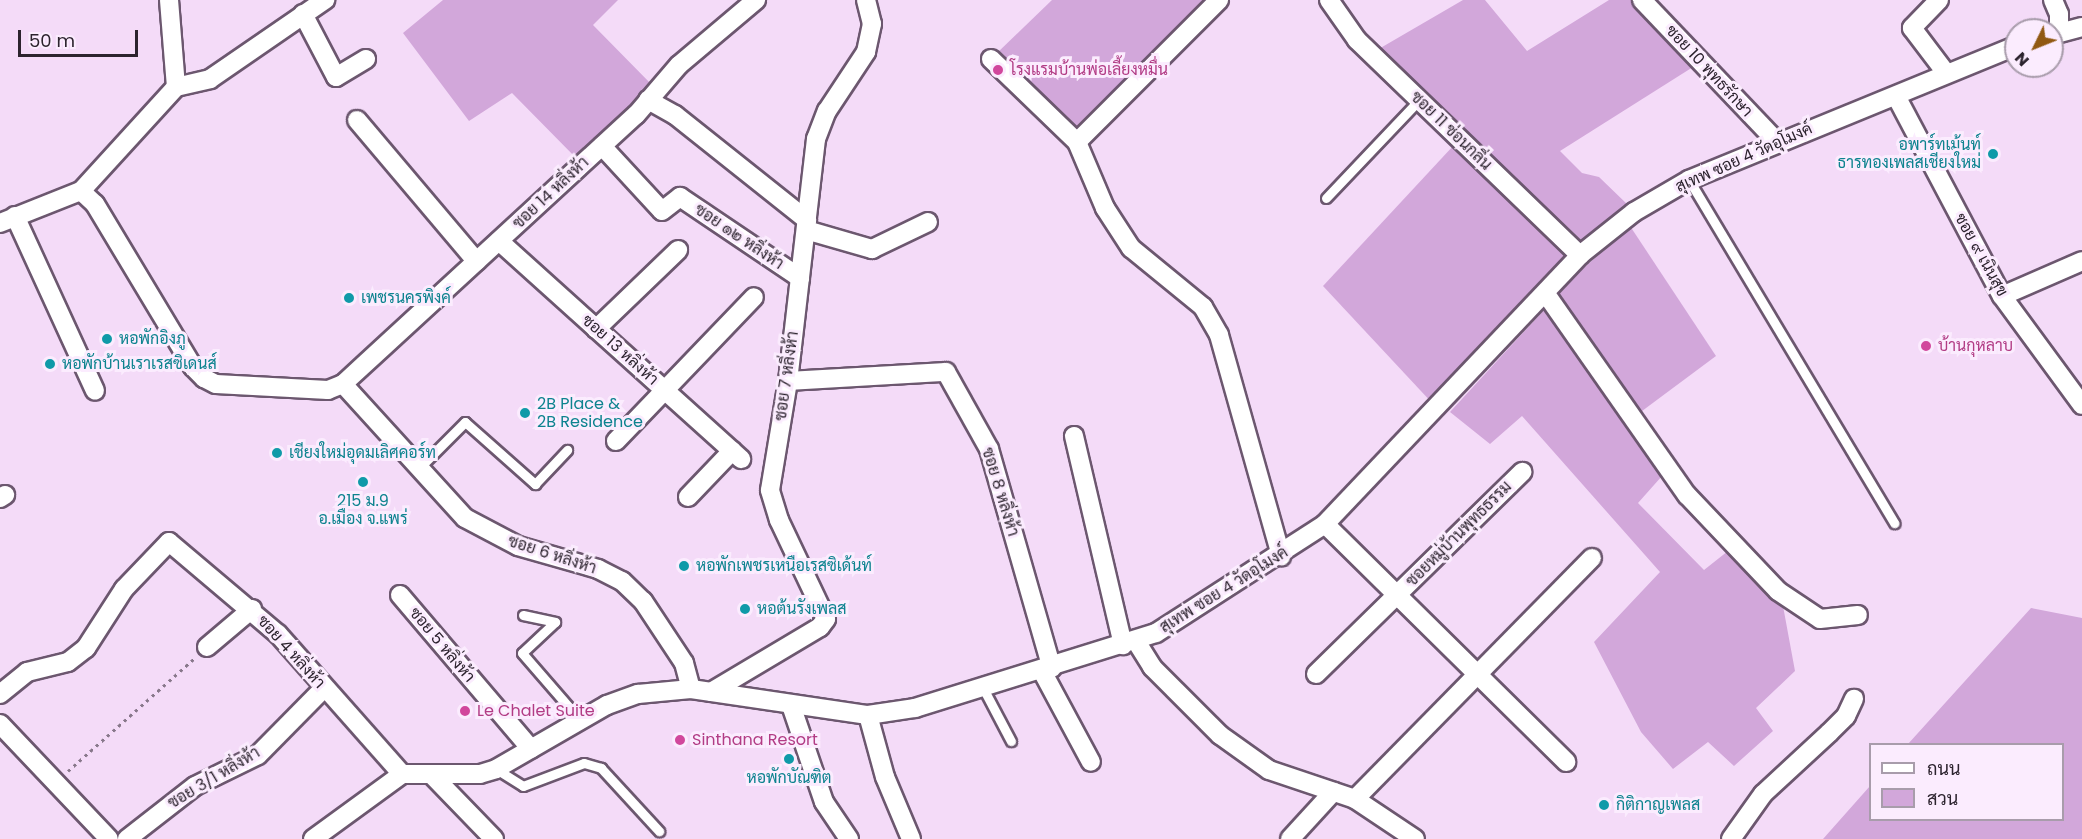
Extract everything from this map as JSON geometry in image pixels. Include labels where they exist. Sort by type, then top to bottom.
[{"type":"street","points":[[169,0],[176,87]]},
{"type":"street","points":[[95,391],[8,220],[78,192],[176,87],[210,79],[324,0]]},
{"type":"street","name":"ซอย 14 หลิ่งห้า","points":[[343,384],[602,146],[679,65],[756,0]]},
{"type":"street","name":"ซอย 7 หลิ่งห้า","points":[[711,692],[820,627],[826,619],[779,520],[770,490],[788,381],[816,139],[826,111],[866,52],[872,24],[866,0]]},
{"type":"street","points":[[1077,142],[1219,0]]},
{"type":"street","name":"ซอย 11 ซ่อนกลิ่น","points":[[1329,0],[1357,40],[1580,255]]},
{"type":"street","name":"ซอย 10 พุทธรักษา","points":[[1642,0],[1777,142]]},
{"type":"street","points":[[1938,0],[1912,28],[1946,73]]},
{"type":"street","points":[[2053,0],[2058,18]]},
{"type":"street","points":[[303,14],[336,78],[366,59]]},
{"type":"street","points":[[2064,32],[2082,27]]},
{"type":"street","name":"สุเทพ ซอย 4 วัดอุโมงค์","points":[[402,774],[480,774],[496,769],[581,721],[638,694],[691,689],[868,715],[915,708],[1047,669],[1156,633],[1281,556],[1325,524],[1546,294],[1580,255],[1634,212],[1689,180],[2004,51]]},
{"type":"street","points":[[991,58],[1077,142],[1105,208],[1131,248],[1203,307],[1219,335],[1281,556]]},
{"type":"street","name":"ซอย ๙ เนินสุข","points":[[1896,96],[2002,296],[2082,405]]},
{"type":"street","points":[[648,100],[675,115],[807,225],[872,249],[928,222]]},
{"type":"street","points":[[357,120],[476,261]]},
{"type":"street","name":"ซอย ๑๒ หลิ่งห้า","points":[[602,146],[662,211],[680,197],[800,278]]},
{"type":"street","points":[[78,192],[95,204],[193,367],[204,378],[216,384],[317,389],[343,384]]},
{"type":"street","name":"ซอย 13 หลิ่งห้า","points":[[499,241],[736,455],[688,497]]},
{"type":"street","points":[[596,329],[678,250]]},
{"type":"street","points":[[2002,296],[2082,261]]},
{"type":"street","points":[[1546,294],[1688,495],[1778,591],[1820,619],[1858,615]]},
{"type":"street","points":[[616,441],[754,297]]},
{"type":"street","name":"ซอย 8 หลิ่งห้า","points":[[788,381],[946,372],[989,449],[1047,669]]},
{"type":"street","name":"ซอย 6 หลิ่งห้า","points":[[343,384],[465,518],[491,535],[518,546],[598,568],[622,581],[643,601],[684,663],[691,689]]},
{"type":"street","points":[[1074,436],[1129,643],[1220,735],[1269,770],[1355,799],[1414,839]]},
{"type":"street","name":"ซอยหมู่บ้านพุทธธรรม","points":[[1316,675],[1522,472]]},
{"type":"street","name":"ซอยหมู่บ้านพุทธธรรม","points":[[1325,524],[1476,676],[1566,762]]},
{"type":"street","name":"ซอย 4 หลิ่งห้า","points":[[0,694],[27,672],[68,662],[86,648],[123,589],[169,542],[252,609],[402,774]]},
{"type":"street","points":[[1355,799],[1593,558]]},
{"type":"street","name":"ซอย 5 หลิ่งห้า","points":[[400,595],[531,749]]},
{"type":"street","points":[[207,647],[252,609]]},
{"type":"street","points":[[1047,669],[1091,762]]},
{"type":"street","name":"ซอย 3/1 หลิ่งห้า","points":[[127,839],[195,786],[258,754],[324,688]]},
{"type":"street","points":[[1731,839],[1763,794],[1846,716],[1854,699]]},
{"type":"street","points":[[791,705],[824,802],[849,839]]},
{"type":"street","points":[[868,715],[885,777],[911,839]]},
{"type":"street","points":[[0,724],[108,839]]},
{"type":"street","points":[[313,839],[402,774]]},
{"type":"street","points":[[432,775],[494,839]]},
{"type":"street","points":[[1290,839],[1333,792]]},
{"type":"lane","points":[[1326,198],[1419,100]]},
{"type":"lane","points":[[1689,180],[1894,523]]},
{"type":"lane","points":[[419,468],[465,422],[535,484],[567,450]]},
{"type":"lane","points":[[523,615],[555,622],[522,653],[581,721]]},
{"type":"lane","points":[[983,688],[1011,741]]},
{"type":"lane","points":[[496,769],[523,786],[584,763],[601,768],[659,831]]},
{"type":"path","points":[[55,783],[207,647]]},
{"type":"green space","points":[[443,0],[618,0],[593,25],[654,87],[578,160],[512,93],[469,121],[403,33]]},
{"type":"green space","points":[[1052,0],[1207,0],[1076,132],[996,54]]},
{"type":"green space","points":[[1463,0],[1485,0],[1527,51],[1609,0],[1631,0],[1693,67],[1560,151],[1582,173],[1599,177],[1628,205],[1580,248],[1377,50]]},
{"type":"green space","points":[[1454,145],[1571,255],[1434,405],[1323,286]]},
{"type":"green space","points":[[1630,226],[1716,356],[1638,414],[1554,295]]},
{"type":"green space","points":[[1545,309],[1662,476],[1638,503],[1704,570],[1728,551],[1783,606],[1795,671],[1756,708],[1773,731],[1734,766],[1708,742],[1673,769],[1641,732],[1594,642],[1660,572],[1522,416],[1490,444],[1450,412]]},
{"type":"green space","points":[[2031,608],[2082,618],[2082,839],[1823,839],[1869,787],[1869,821],[2064,821],[2064,743],[1909,743]]},
{"type":"place","name":"โรงแรมบ้านพ่อเลี้ยงหมื่น","points":[[998,70]]},
{"type":"place","name":"อพาร์ทเม้นท์ ธารทองเพลสเชียงใหม่","points":[[1993,154]]},
{"type":"place","name":"เพชรนครพิงค์","points":[[349,298]]},
{"type":"place","name":"หอพักอิงภู","points":[[107,339]]},
{"type":"place","name":"บ้านกุหลาบ","points":[[1926,346]]},
{"type":"place","name":"หอพักบ้านเราเรสซิเดนส์","points":[[50,364]]},
{"type":"place","name":"2B Place & 2B Residence","points":[[525,413]]},
{"type":"place","name":"เชียงใหม่อุดมเลิศคอร์ท","points":[[277,453]]},
{"type":"place","name":"215 ม.9 อ.เมือง จ.แพร่","points":[[363,482]]},
{"type":"place","name":"หอพักเพชรเหนือเรสซิเด้นท์","points":[[684,566]]},
{"type":"place","name":"หอต้นรังเพลส","points":[[745,609]]},
{"type":"place","name":"Le Chalet Suite","points":[[465,711]]},
{"type":"place","name":"Sinthana Resort","points":[[680,740]]},
{"type":"place","name":"หอพักบัณฑิต","points":[[789,759]]},
{"type":"place","name":"กิติกาญเพลส","points":[[1604,805]]}]
